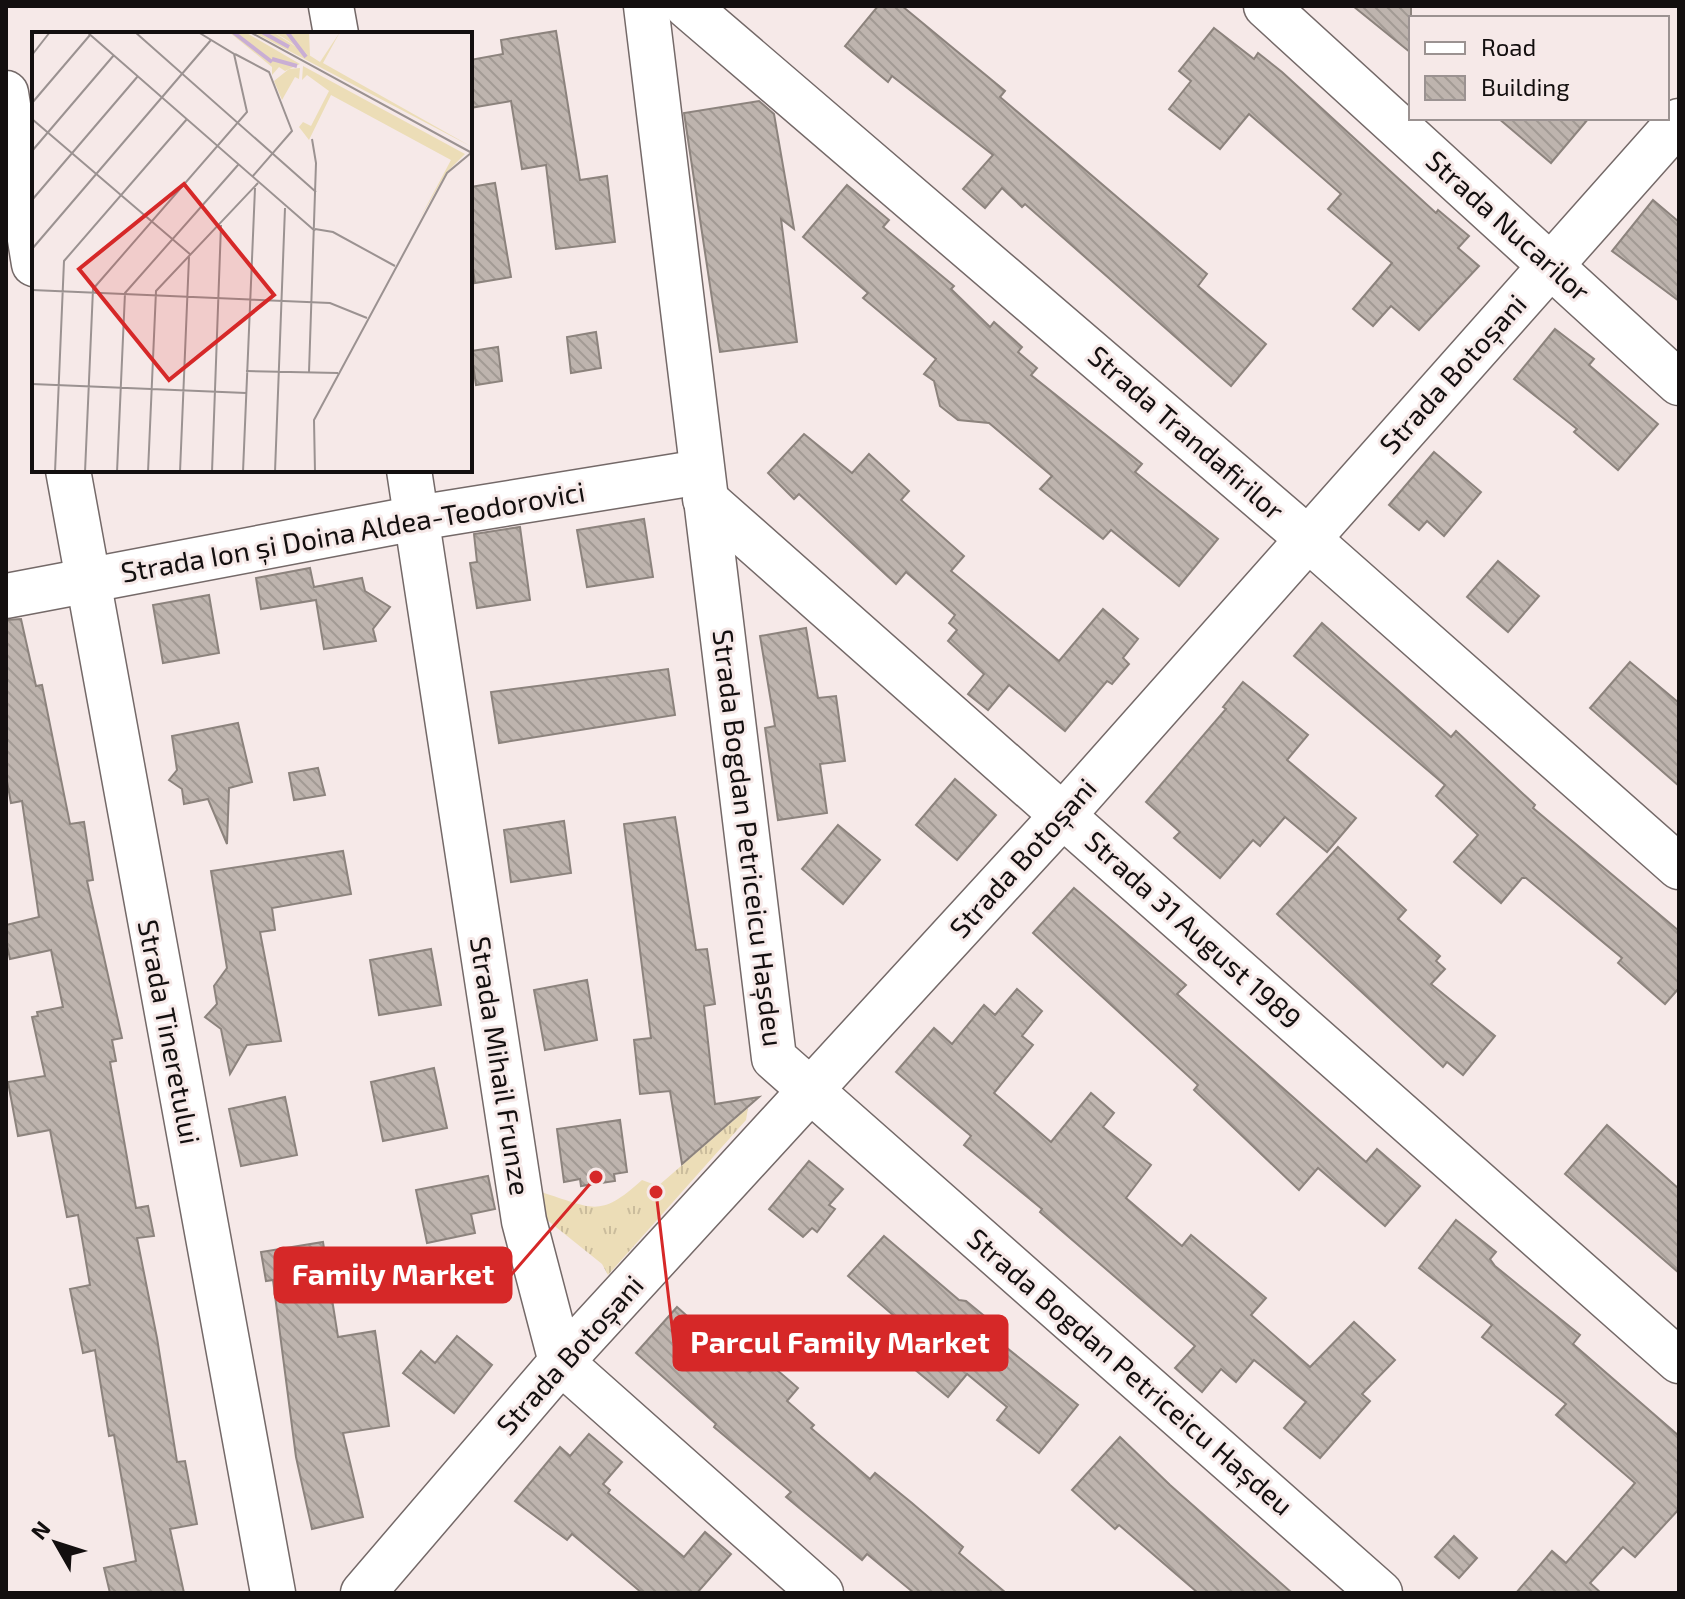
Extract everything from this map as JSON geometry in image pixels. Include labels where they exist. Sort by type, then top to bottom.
[{"type":"street","points":[[331,6],[336,32]]},
{"type":"street","name":"Strada Bogdan Petriceicu Hașdeu","points":[[646,6],[774,1058],[1380,1593]]},
{"type":"street","name":"Strada Trandafirilor","points":[[687,6],[1307,538],[1679,867]]},
{"type":"street","name":"Strada Nucarilor","points":[[1266,6],[1679,383]]},
{"type":"street","points":[[6,93],[32,252]]},
{"type":"street","name":"Strada Botoșani","points":[[363,1593],[561,1362],[1063,815],[1679,121]]},
{"type":"street","name":"Strada Tineretului","points":[[68,472],[273,1593]]},
{"type":"street","name":"Strada Mihail Frunze","points":[[409,472],[524,1221],[561,1362]]},
{"type":"street","name":"Strada Ion și Doina Aldea-Teodorovici","points":[[6,596],[417,518],[703,486]]},
{"type":"street","name":"Strada 31 August 1989","points":[[703,486],[1063,815],[1679,1361]]},
{"type":"street","points":[[561,1362],[821,1593]]},
{"type":"green space","points":[[748,1108],[746,1120],[608,1275],[602,1264],[541,1215],[541,1192],[595,1207],[615,1201],[642,1180],[658,1186]]},
{"type":"building","points":[[878,6],[902,6],[1005,91],[1000,97],[1207,274],[1198,286],[1266,344],[1231,386],[1025,204],[1022,207],[1002,188],[985,208],[963,189],[993,155],[892,76],[888,82],[845,46]]},
{"type":"building","points":[[1353,6],[1411,6],[1409,51]]},
{"type":"building","points":[[1214,28],[1254,59],[1258,53],[1282,72],[1436,213],[1438,210],[1469,236],[1458,248],[1479,266],[1419,330],[1391,306],[1373,326],[1353,309],[1392,263],[1328,209],[1341,194],[1249,114],[1220,149],[1169,109],[1191,81],[1179,71]]},
{"type":"building","points":[[556,31],[580,180],[607,176],[615,242],[556,249],[546,165],[522,169],[511,101],[472,108],[472,60],[503,54],[501,40]]},
{"type":"building","points":[[759,101],[774,114],[794,229],[781,219],[797,342],[720,352],[684,113]]},
{"type":"building","points":[[1500,120],[1587,120],[1551,163]]},
{"type":"building","points":[[495,183],[511,277],[475,283],[472,264],[472,187]]},
{"type":"building","points":[[847,185],[889,220],[883,227],[954,286],[951,289],[990,327],[994,322],[1022,347],[1018,352],[1037,368],[1031,375],[1142,464],[1135,472],[1218,539],[1179,586],[1111,530],[1103,539],[1040,489],[1052,476],[989,423],[958,420],[940,406],[934,381],[924,374],[936,359],[863,298],[868,293],[803,237]]},
{"type":"building","points":[[1653,200],[1679,222],[1679,301],[1612,251]]},
{"type":"building","points":[[1555,329],[1594,359],[1589,365],[1658,424],[1618,470],[1574,432],[1577,429],[1514,379]]},
{"type":"building","points":[[596,332],[601,368],[571,373],[567,337]]},
{"type":"building","points":[[498,347],[502,381],[476,385],[472,351]]},
{"type":"building","points":[[804,434],[852,473],[869,454],[909,491],[901,500],[964,556],[951,571],[1059,661],[1103,609],[1138,639],[1123,658],[1129,664],[1112,684],[1107,681],[1065,731],[1009,685],[988,710],[968,694],[984,674],[948,641],[957,630],[949,623],[955,615],[906,572],[896,584],[799,494],[794,499],[768,473]]},
{"type":"building","points":[[1434,452],[1481,492],[1444,536],[1427,521],[1419,530],[1389,505]]},
{"type":"building","points":[[644,519],[653,577],[587,587],[577,530]]},
{"type":"building","points":[[520,527],[530,600],[477,608],[470,563],[477,562],[474,534]]},
{"type":"building","points":[[1498,561],[1539,596],[1508,632],[1467,597]]},
{"type":"building","points":[[310,568],[314,587],[362,578],[365,591],[390,607],[373,629],[376,641],[324,649],[316,600],[261,609],[256,578]]},
{"type":"building","points":[[209,595],[219,653],[163,663],[153,605]]},
{"type":"building","points":[[21,619],[36,686],[42,685],[70,824],[84,822],[93,880],[87,881],[122,1038],[112,1040],[116,1061],[110,1062],[136,1208],[148,1206],[154,1236],[137,1238],[177,1462],[185,1461],[197,1524],[170,1529],[184,1593],[110,1593],[104,1568],[136,1561],[114,1435],[109,1436],[95,1350],[83,1353],[70,1289],[90,1285],[78,1215],[67,1217],[50,1130],[18,1136],[8,1082],[45,1076],[32,1017],[38,1016],[37,1012],[63,1007],[51,950],[10,959],[6,941],[6,925],[39,917],[22,801],[11,803],[6,776],[6,620]]},
{"type":"building","points":[[1322,623],[1451,737],[1456,731],[1535,805],[1533,808],[1679,931],[1679,988],[1665,1004],[1618,963],[1622,958],[1526,878],[1522,878],[1501,903],[1454,862],[1478,835],[1436,796],[1445,785],[1294,656]]},
{"type":"building","points":[[806,628],[818,698],[836,696],[845,761],[820,764],[827,813],[778,820],[765,728],[775,726],[760,636]]},
{"type":"building","points":[[1630,662],[1679,703],[1679,786],[1590,708]]},
{"type":"building","points":[[668,669],[675,715],[499,743],[491,692]]},
{"type":"building","points":[[1243,682],[1308,735],[1287,760],[1356,818],[1327,852],[1285,817],[1260,846],[1253,840],[1220,878],[1174,838],[1180,832],[1146,802],[1226,709],[1223,707]]},
{"type":"building","points":[[238,723],[252,782],[229,788],[227,844],[208,799],[184,804],[182,789],[169,780],[177,770],[172,736]]},
{"type":"building","points":[[318,768],[325,795],[294,800],[289,773]]},
{"type":"building","points":[[955,779],[996,815],[957,860],[916,825]]},
{"type":"building","points":[[675,817],[696,950],[707,949],[715,1004],[704,1006],[715,1104],[759,1097],[682,1164],[670,1091],[640,1094],[634,1040],[651,1038],[624,824]]},
{"type":"building","points":[[564,821],[571,873],[511,882],[504,830]]},
{"type":"building","points":[[838,825],[880,860],[843,904],[802,869]]},
{"type":"building","points":[[1338,847],[1406,910],[1398,919],[1440,956],[1436,961],[1445,969],[1431,984],[1495,1036],[1463,1075],[1447,1062],[1443,1067],[1277,914]]},
{"type":"building","points":[[343,851],[351,894],[272,908],[275,930],[260,932],[281,1041],[247,1045],[230,1074],[221,1029],[205,1017],[217,1004],[214,986],[227,968],[211,871]]},
{"type":"building","points":[[1074,888],[1186,985],[1177,994],[1366,1162],[1377,1149],[1420,1186],[1385,1226],[1318,1168],[1299,1190],[1194,1090],[1198,1085],[1033,933]]},
{"type":"building","points":[[431,949],[441,1005],[379,1015],[370,960]]},
{"type":"building","points":[[587,980],[597,1040],[545,1050],[534,990]]},
{"type":"building","points":[[1017,989],[1042,1011],[1022,1036],[1033,1045],[994,1093],[1051,1142],[1091,1093],[1114,1113],[1103,1127],[1151,1165],[1126,1198],[1182,1246],[1191,1235],[1266,1298],[1251,1315],[1310,1367],[1354,1322],[1395,1360],[1362,1394],[1370,1401],[1320,1458],[1284,1428],[1306,1402],[1254,1360],[1236,1382],[1221,1369],[1202,1392],[1175,1368],[1195,1346],[1040,1212],[1042,1209],[964,1145],[971,1136],[896,1072],[934,1028],[952,1044],[984,1005],[995,1015]]},
{"type":"building","points":[[434,1068],[447,1128],[383,1141],[371,1082]]},
{"type":"building","points":[[285,1097],[297,1155],[241,1166],[229,1109]]},
{"type":"building","points":[[620,1120],[627,1172],[614,1174],[615,1181],[581,1186],[580,1179],[564,1182],[557,1129]]},
{"type":"building","points":[[1607,1125],[1679,1189],[1679,1273],[1565,1174]]},
{"type":"building","points":[[809,1161],[843,1189],[829,1205],[835,1209],[817,1232],[812,1228],[803,1237],[769,1209]]},
{"type":"building","points":[[488,1176],[495,1209],[471,1214],[475,1233],[427,1243],[416,1190]]},
{"type":"building","points":[[1456,1220],[1496,1252],[1490,1259],[1495,1266],[1580,1335],[1573,1344],[1679,1436],[1679,1509],[1635,1557],[1623,1547],[1590,1583],[1601,1593],[1516,1593],[1552,1551],[1566,1563],[1635,1483],[1556,1415],[1566,1404],[1482,1337],[1492,1325],[1419,1268]]},
{"type":"building","points":[[884,1236],[959,1300],[966,1301],[1004,1332],[997,1340],[1078,1405],[1039,1453],[997,1420],[1007,1407],[967,1374],[948,1397],[907,1363],[924,1342],[848,1276]]},
{"type":"building","points":[[323,1242],[338,1337],[375,1331],[389,1426],[343,1433],[363,1517],[312,1529],[296,1457],[273,1280],[266,1281],[261,1252]]},
{"type":"building","points":[[677,1307],[750,1372],[763,1358],[798,1388],[787,1401],[814,1425],[811,1428],[870,1479],[875,1473],[912,1503],[963,1547],[959,1553],[1006,1593],[914,1593],[867,1554],[862,1560],[786,1497],[791,1492],[714,1427],[716,1424],[636,1353]]},
{"type":"building","points":[[457,1336],[492,1365],[454,1413],[403,1373],[421,1351],[435,1363]]},
{"type":"building","points":[[589,1434],[622,1462],[603,1484],[610,1490],[608,1493],[684,1557],[705,1532],[731,1554],[697,1593],[642,1593],[572,1534],[567,1540],[515,1501],[560,1447],[570,1456]]},
{"type":"building","points":[[1120,1437],[1292,1593],[1198,1593],[1119,1525],[1115,1529],[1072,1490]]},
{"type":"building","points":[[1454,1536],[1477,1558],[1459,1578],[1435,1557]]},
{"type":"place","name":"Family Market","points":[[596,1177]]},
{"type":"place","name":"Parcul Family Market","points":[[656,1192]]}]
